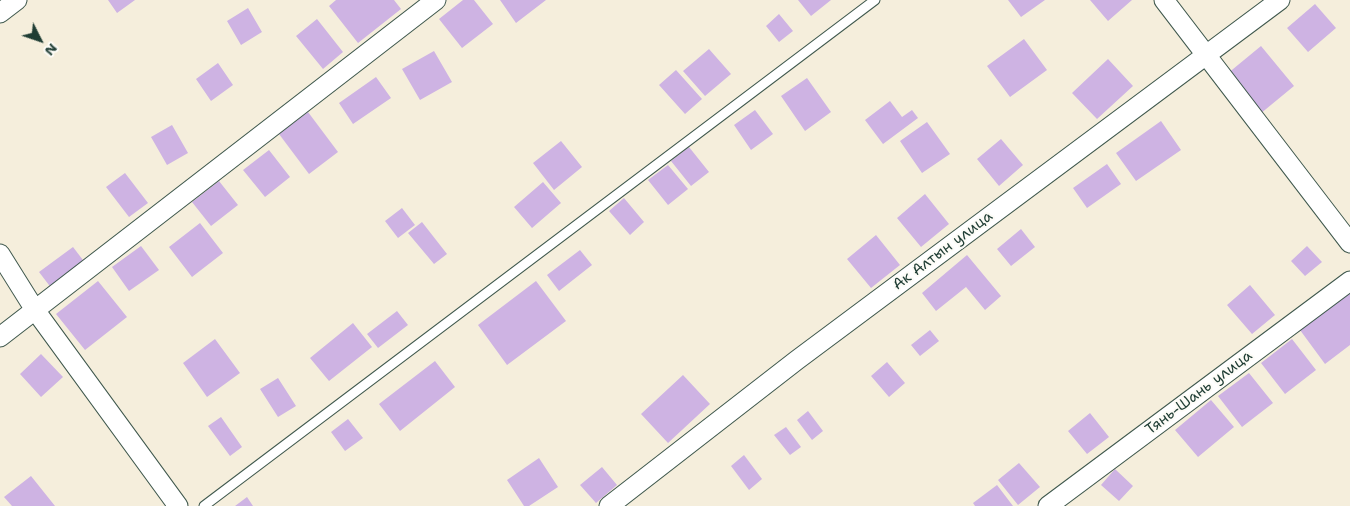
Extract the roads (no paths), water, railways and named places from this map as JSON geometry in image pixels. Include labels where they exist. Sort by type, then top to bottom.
[{"type":"street","points":[[0,12],[16,0]]},
{"type":"street","points":[[0,337],[436,0]]},
{"type":"street","points":[[1164,0],[1350,243]]},
{"type":"street","name":"Ак Алтын улица","points":[[609,506],[798,360],[1280,0]]},
{"type":"street","points":[[0,254],[35,310],[178,506]]},
{"type":"street","name":"Тянь-Шань улица","points":[[1048,506],[1350,281]]},
{"type":"lane","points":[[204,506],[874,0]]}]
